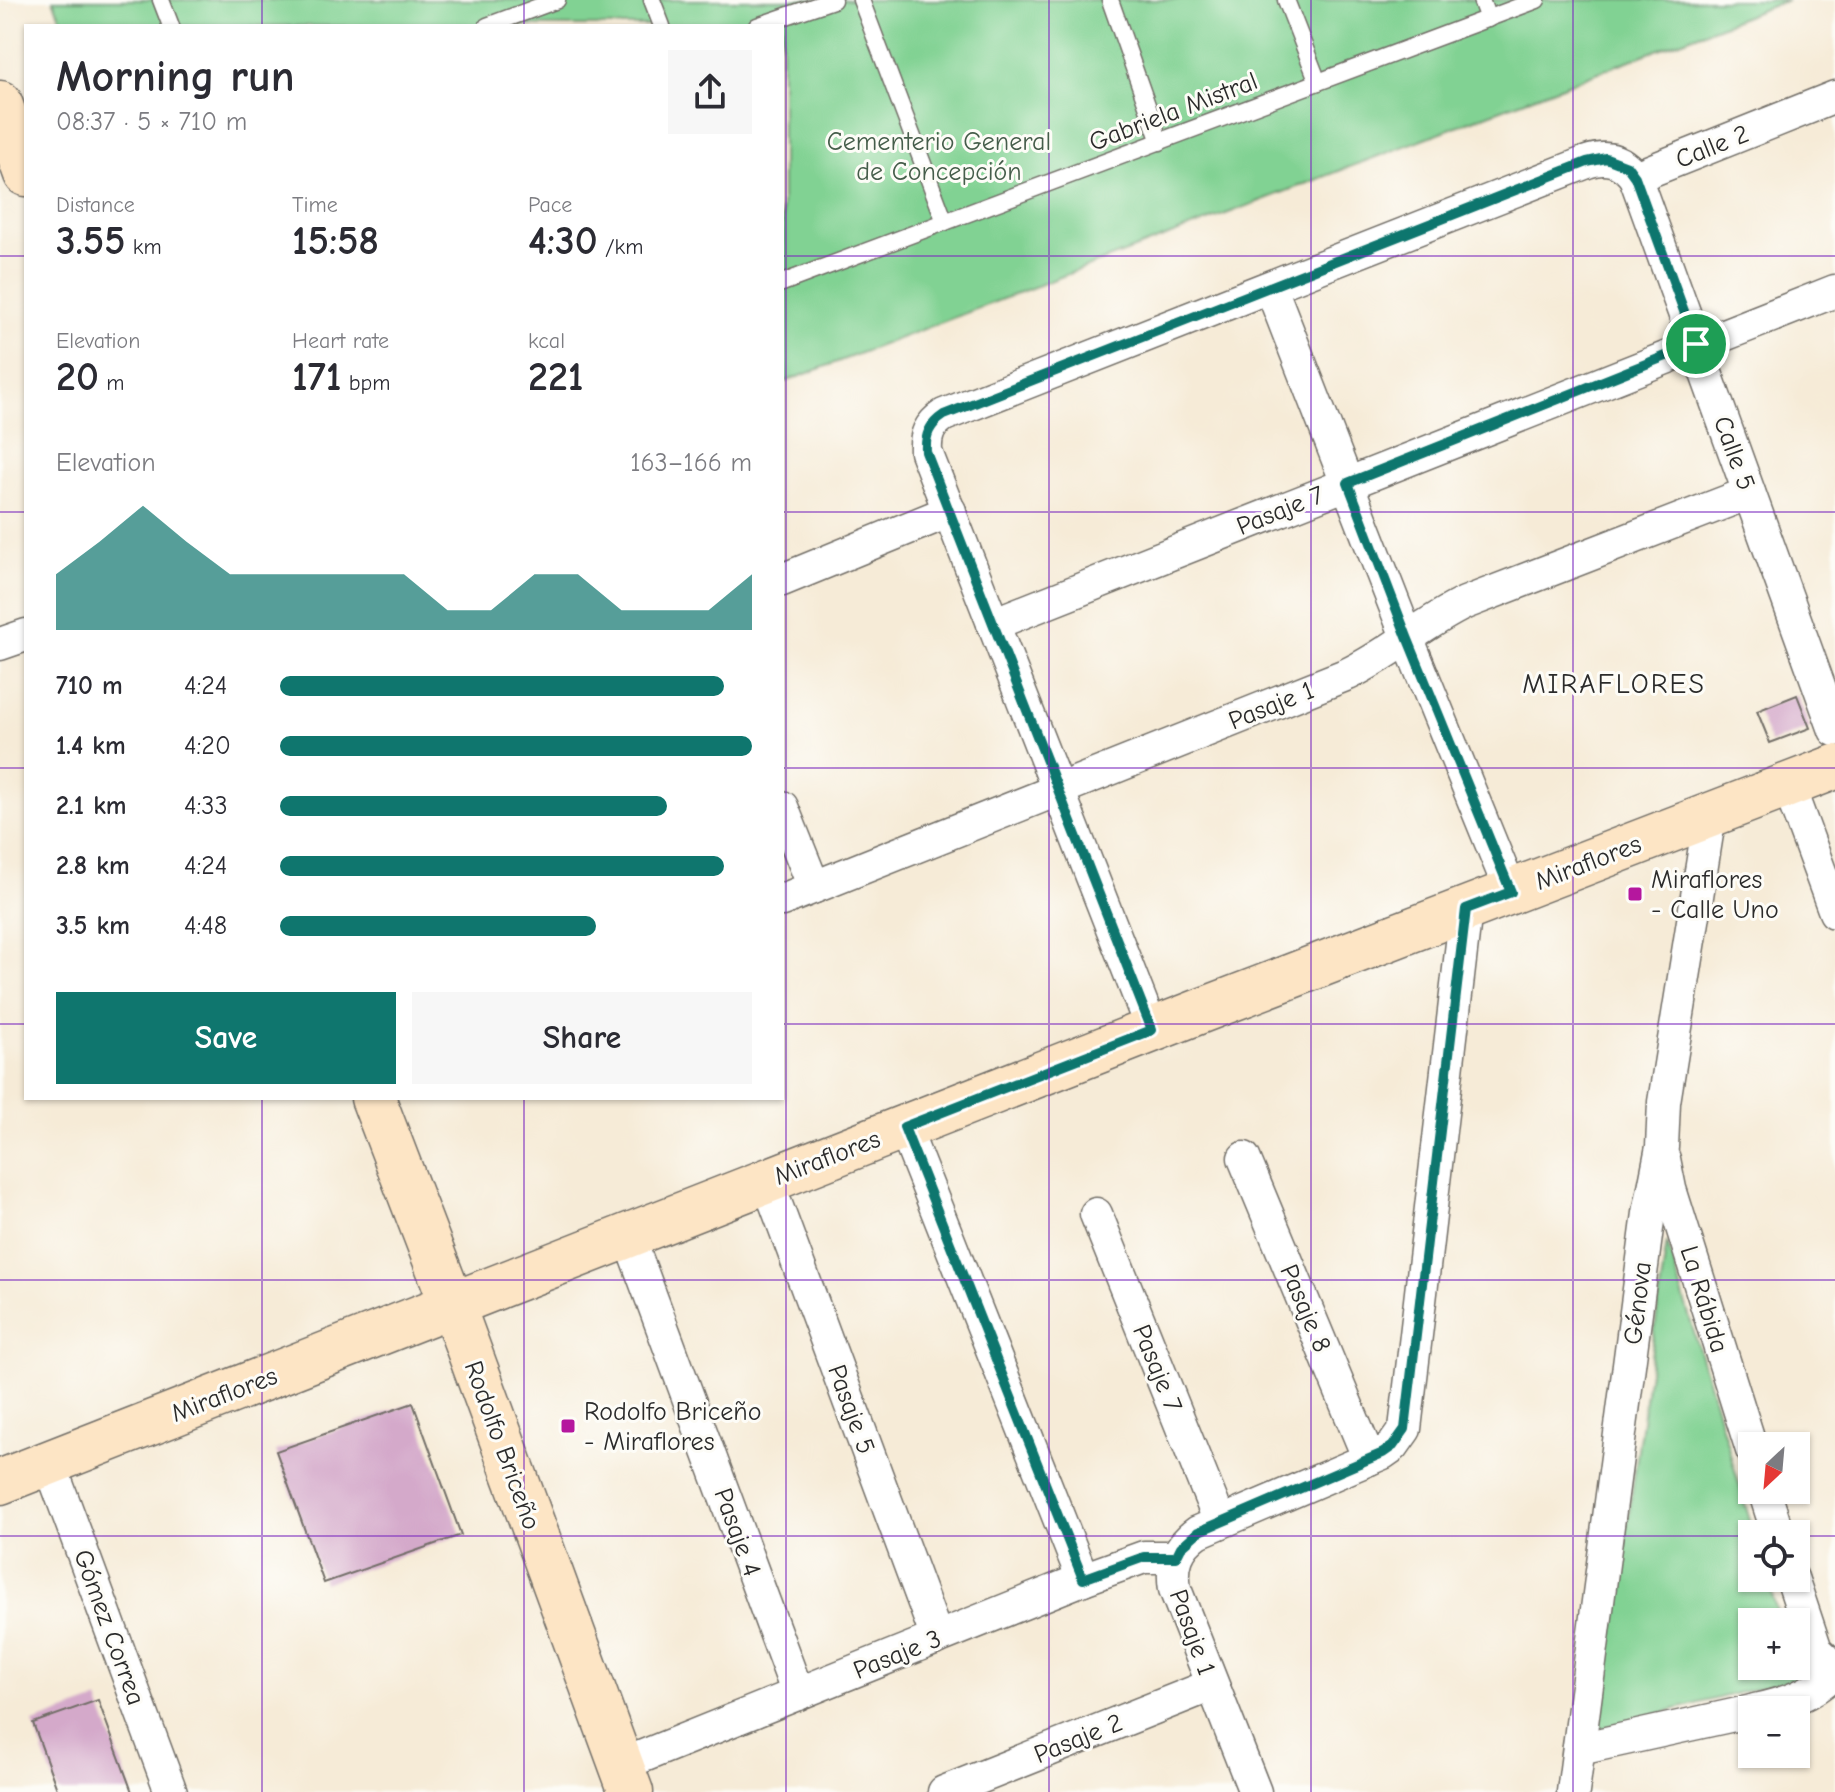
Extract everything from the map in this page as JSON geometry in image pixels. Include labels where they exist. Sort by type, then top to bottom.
[{"type":"street","name":"Calle 2","points":[[1635,177],[1835,97]]},
{"type":"street","points":[[0,103],[24,169]]},
{"type":"street","points":[[1152,1030],[926,452],[928,431],[934,421],[944,415],[1596,159],[1615,160],[1627,166],[1635,177]]},
{"type":"street","name":"Calle 5","points":[[1635,177],[1835,730]]},
{"type":"street","points":[[1271,288],[1407,637],[1511,892]]},
{"type":"street","name":"Pasaje 7","points":[[993,624],[1835,291]]},
{"type":"street","name":"Pasaje 1","points":[[784,899],[1348,674],[1381,657],[1436,617],[1465,603],[1749,493]]},
{"type":"street","points":[[784,579],[950,511]]},
{"type":"street","points":[[0,644],[24,636]]},
{"type":"street","name":"Miraflores","points":[[0,1482],[767,1180],[1835,767]]},
{"type":"street","points":[[1788,785],[1835,912]]},
{"type":"street","points":[[784,812],[814,887]]},
{"type":"street","name":"Génova","points":[[1573,1792],[1649,1213],[1662,1147],[1664,1102],[1710,815]]},
{"type":"street","points":[[1376,1456],[1400,1437],[1407,1419],[1466,909]]},
{"type":"street","name":"Rodolfo Briceño","points":[[374,1100],[626,1779]]},
{"type":"street","points":[[904,1127],[1083,1579]]},
{"type":"street","name":"La Rábida","points":[[1662,1147],[1670,1189],[1746,1432]]},
{"type":"street","name":"Pasaje 8","points":[[1244,1158],[1376,1456]]},
{"type":"street","name":"Pasaje 5","points":[[767,1180],[937,1638]]},
{"type":"street","name":"Pasaje 7","points":[[1096,1214],[1220,1522]]},
{"type":"street","name":"Pasaje 4","points":[[628,1235],[798,1694]]},
{"type":"street","name":"Pasaje 1","points":[[1255,1792],[1175,1589],[1172,1573],[1176,1557],[1188,1539],[1220,1522],[1376,1456]]},
{"type":"street","name":"Gómez Correa","points":[[49,1462],[171,1792]]},
{"type":"street","name":"Pasaje 3","points":[[626,1779],[798,1694],[1083,1579],[1144,1557],[1176,1557]]},
{"type":"street","points":[[1797,1592],[1816,1650],[1835,1669],[1802,1696]]},
{"type":"street","name":"Pasaje 2","points":[[944,1792],[1212,1685]]},
{"type":"street","points":[[1579,1749],[1738,1713]]},
{"type":"lane","points":[[161,0],[170,24]]},
{"type":"lane","points":[[493,24],[557,0]]},
{"type":"lane","points":[[652,0],[661,24]]},
{"type":"lane","points":[[763,24],[833,0]]},
{"type":"lane","points":[[861,0],[945,222]]},
{"type":"lane","points":[[1110,0],[1160,142]]},
{"type":"lane","points":[[1286,0],[1318,82]]},
{"type":"lane","points":[[1481,0],[1488,19]]},
{"type":"lane","name":"Gabriela Mistral","points":[[784,282],[1537,0]]},
{"type":"green space","name":"Cementerio General de Concepción","points":[[53,0],[1788,0],[784,382],[784,24],[63,24]]},
{"type":"green space","points":[[1667,1242],[1738,1480],[1738,1504],[1745,1504],[1750,1520],[1738,1520],[1738,1592],[1771,1592],[1776,1608],[1738,1608],[1738,1680],[1788,1680],[1599,1729]]},
{"type":"building","points":[[1797,695],[1810,728],[1770,743],[1757,711]]},
{"type":"building","points":[[413,1403],[461,1535],[324,1583],[276,1451]]},
{"type":"building","points":[[98,1700],[132,1792],[58,1792],[33,1723]]},
{"type":"place","name":"Miraflores - Calle Uno","points":[[1635,894]]},
{"type":"place","name":"Rodolfo Briceño - Miraflores","points":[[568,1426]]},
{"type":"district","name":"MIRAFLORES","points":[[1614,683]]},
{"type":"route","points":[[1596,159],[1615,160],[1627,166],[1635,177],[1696,344],[1348,483],[1511,892],[1466,909],[1405,1429],[1393,1446],[1383,1453],[1198,1532],[1188,1539],[1176,1557],[1144,1557],[1083,1579],[904,1127],[1152,1030],[926,452],[928,431],[934,421],[944,415],[1596,159]]}]
